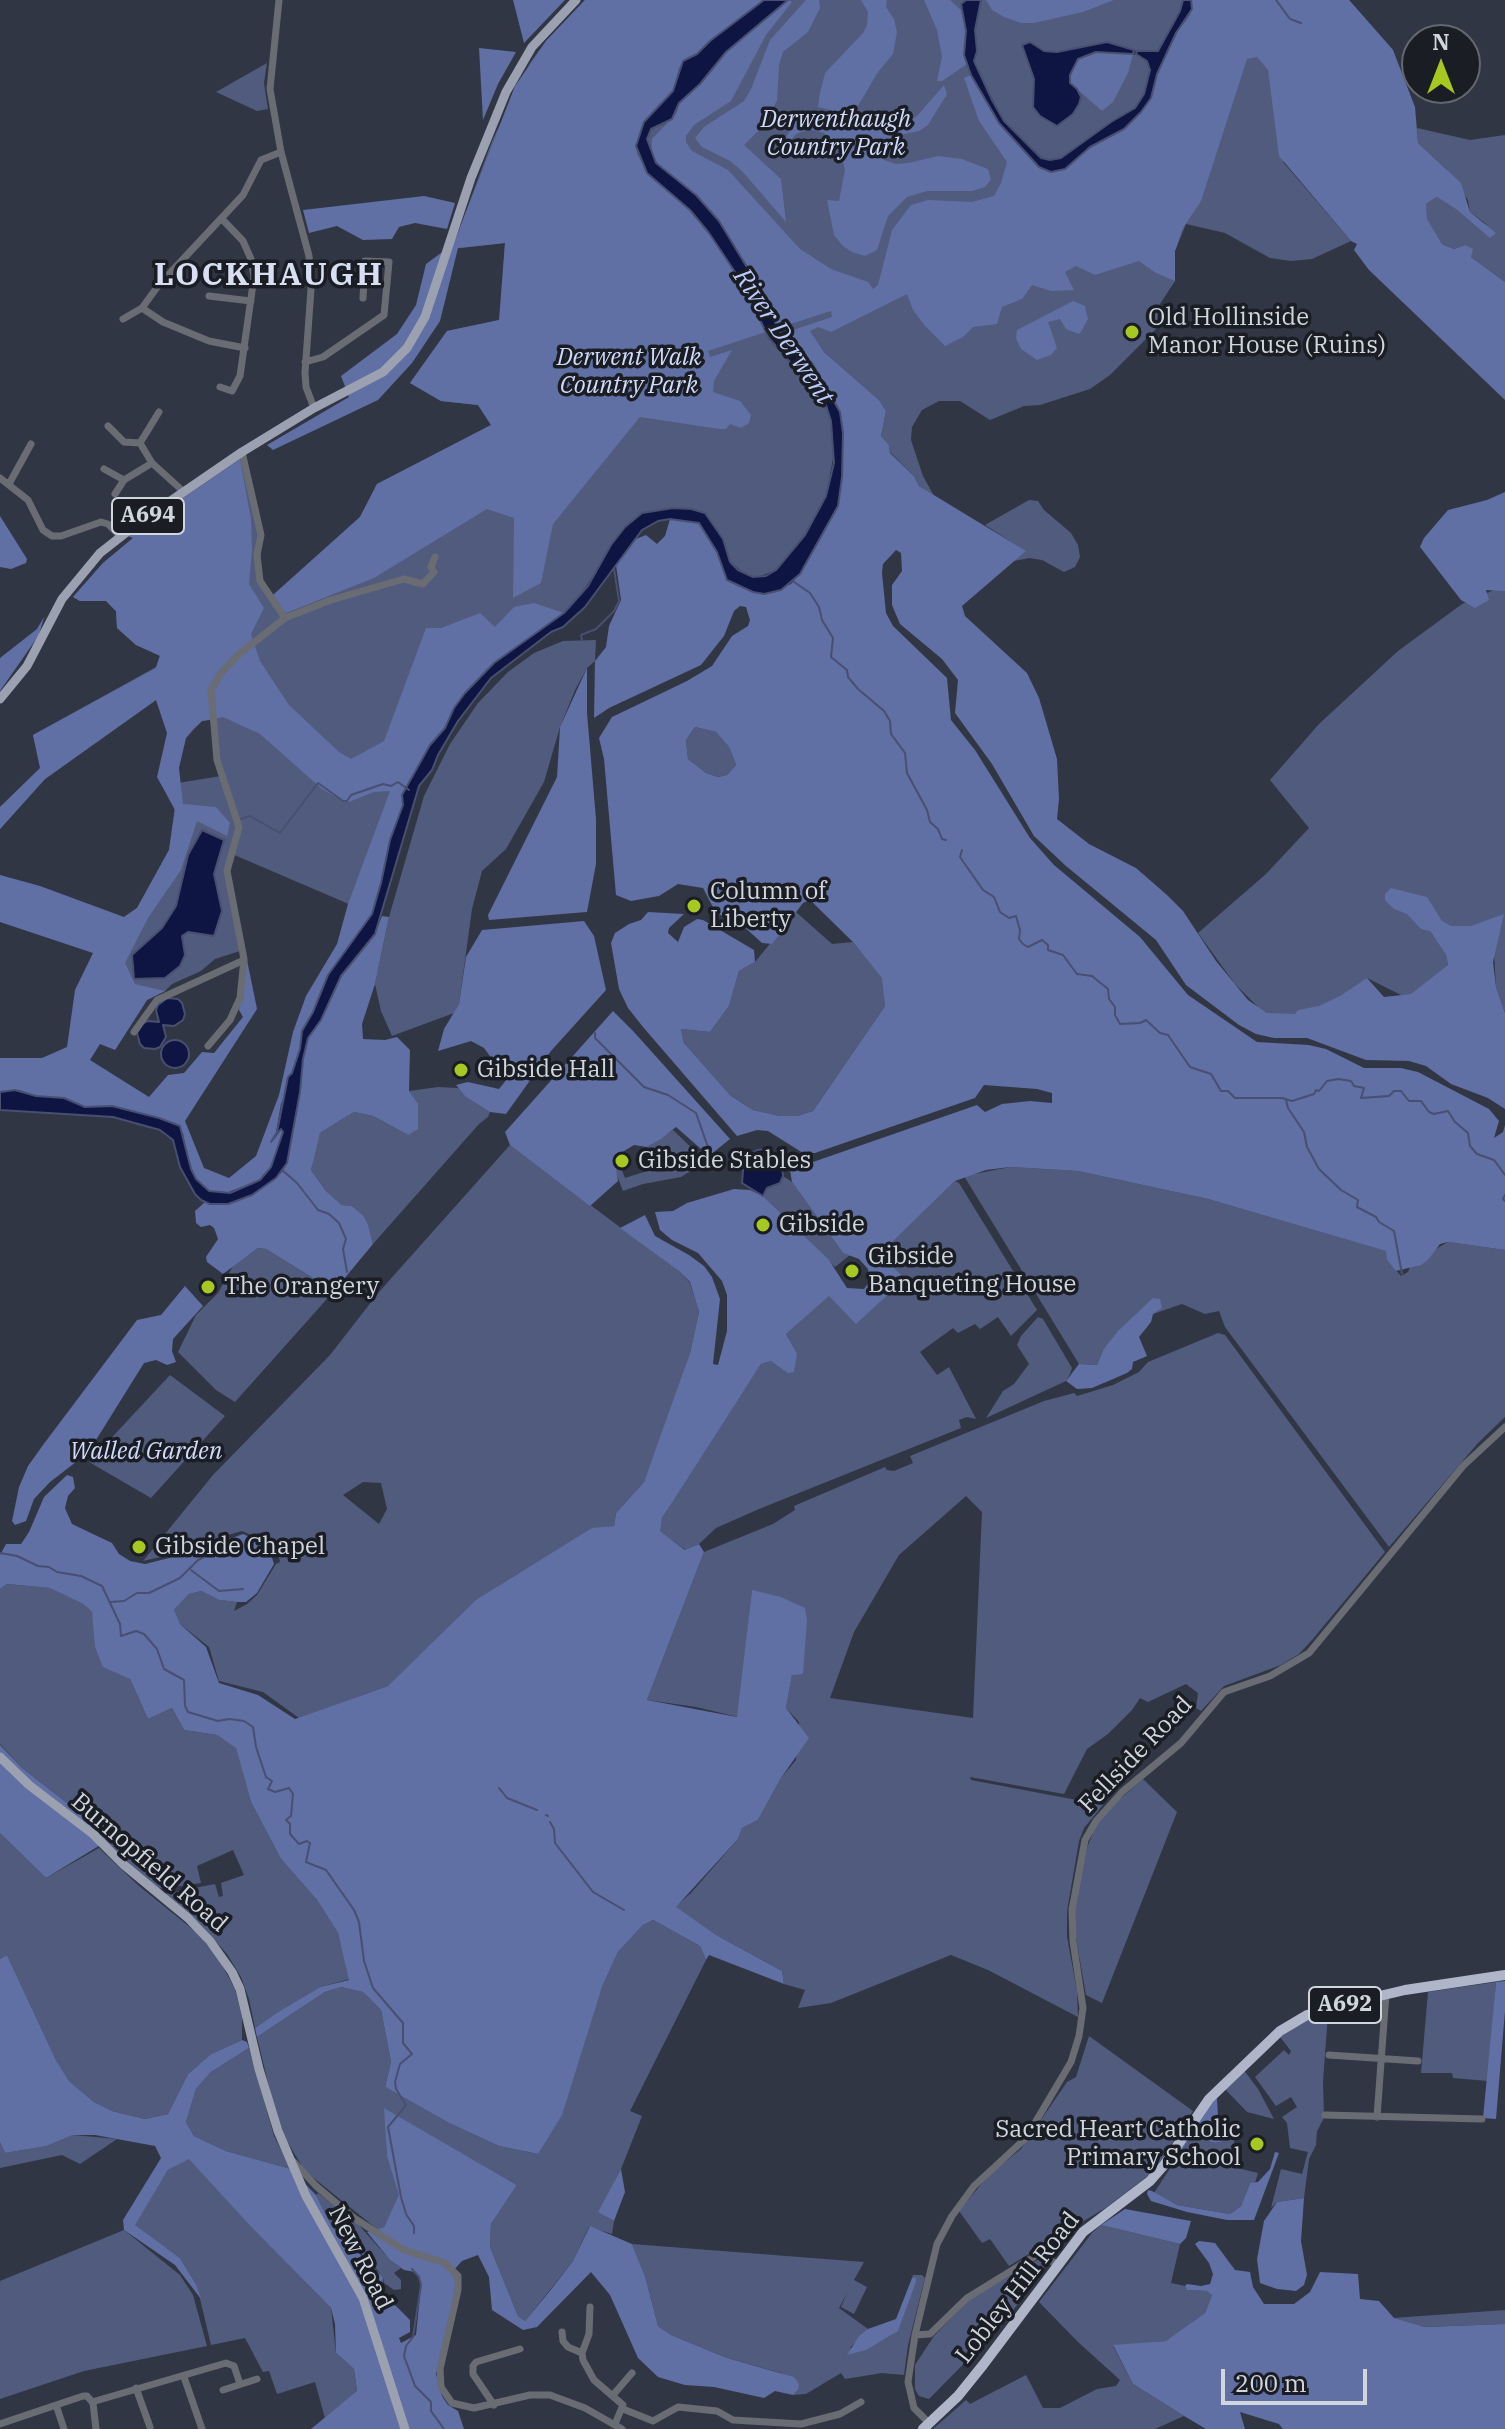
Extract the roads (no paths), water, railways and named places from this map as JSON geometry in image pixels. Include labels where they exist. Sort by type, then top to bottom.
[{"type":"highway","name":"Lobley Hill Road","points":[[926,2426],[958,2396],[1083,2232],[1158,2173],[1209,2099],[1280,2031],[1307,2015],[1386,1994],[1505,1975]]},
{"type":"main road","name":"A694","points":[[0,699],[27,666],[69,590],[100,553],[242,452],[314,408],[383,372],[407,348],[425,317],[471,178],[506,92],[532,47],[576,0]]},
{"type":"main road","name":"Burnopfield Road","points":[[0,1757],[29,1785],[93,1834],[124,1865],[188,1918],[222,1957],[240,1989],[263,2084],[287,2155]]},
{"type":"main road","name":"New Road","points":[[287,2155],[327,2237],[363,2298],[405,2429]]},
{"type":"street","points":[[279,0],[270,89],[281,152],[309,256],[311,289],[305,362],[306,387],[314,408]]},
{"type":"street","points":[[123,319],[142,308],[158,286],[223,220],[243,195],[261,160],[281,152]]},
{"type":"street","points":[[220,387],[232,391],[240,376],[254,277],[243,241],[223,220]]},
{"type":"street","points":[[305,362],[323,357],[384,315],[389,262],[365,261],[363,298]]},
{"type":"street","points":[[209,296],[251,301]]},
{"type":"street","points":[[142,308],[163,322],[209,341],[245,348]]},
{"type":"street","points":[[140,443],[159,412]]},
{"type":"street","points":[[108,426],[124,442],[140,443]]},
{"type":"street","points":[[140,443],[152,463],[184,492]]},
{"type":"street","points":[[9,484],[31,444]]},
{"type":"street","points":[[242,452],[261,535],[257,555],[260,581],[284,616]]},
{"type":"street","points":[[115,494],[124,480],[152,463]]},
{"type":"street","points":[[104,469],[124,480]]},
{"type":"street","points":[[0,478],[28,500],[43,530],[52,536],[61,536],[101,522],[108,524],[120,536]]},
{"type":"street","points":[[208,1046],[230,1020],[240,998],[244,960],[227,871],[239,827],[217,760],[211,690],[220,674],[238,655],[284,616],[404,579],[423,584],[434,572],[431,567],[435,557]]},
{"type":"street","points":[[134,1032],[157,1000],[244,960]]},
{"type":"street","name":"Fellside Road","points":[[926,2426],[914,2408],[909,2390],[915,2335],[932,2262],[943,2231],[974,2186],[1026,2138],[1075,2051],[1083,2008],[1073,1941],[1072,1910],[1085,1840],[1096,1821],[1122,1792],[1192,1732],[1224,1692],[1270,1676],[1309,1653],[1463,1466],[1505,1427]]},
{"type":"street","points":[[1377,2117],[1386,1994]]},
{"type":"street","points":[[1329,2055],[1418,2061]]},
{"type":"street","points":[[1325,2115],[1482,2119]]},
{"type":"street","points":[[287,2155],[307,2178],[354,2218],[404,2250],[445,2263],[458,2276],[458,2290],[440,2369],[445,2396],[457,2406],[469,2409],[530,2395],[550,2395],[585,2408],[619,2427],[623,2409],[620,2400],[594,2380],[582,2353],[589,2334],[591,2305]]},
{"type":"street","points":[[915,2335],[930,2334],[961,2301],[1037,2255],[1058,2264]]},
{"type":"street","points":[[560,2335],[568,2347],[582,2353]]},
{"type":"street","points":[[494,2405],[473,2374],[473,2366],[476,2362],[520,2349]]},
{"type":"street","points":[[92,2402],[230,2363],[240,2384]]},
{"type":"street","points":[[184,2377],[200,2426]]},
{"type":"street","points":[[613,2395],[630,2378]]},
{"type":"street","points":[[223,2390],[257,2379]]},
{"type":"street","points":[[136,2388],[147,2425]]},
{"type":"street","points":[[0,2424],[83,2396],[92,2402],[96,2429]]},
{"type":"street","points":[[623,2409],[653,2421],[678,2407],[717,2411],[733,2420],[779,2426],[840,2414],[857,2404],[849,2398]]},
{"type":"street","points":[[56,2405],[64,2429]]},
{"type":"street","points":[[822,2417],[825,2429]]},
{"type":"water","name":"River Derwent","points":[[764,0],[788,0],[726,52],[700,84],[679,103],[672,119],[651,129],[647,139],[656,163],[696,195],[719,221],[768,302],[781,334],[812,363],[840,412],[843,433],[838,506],[800,574],[781,590],[764,594],[753,592],[727,580],[717,552],[699,523],[670,519],[658,521],[642,530],[585,607],[563,627],[551,632],[491,678],[458,721],[432,770],[419,786],[375,934],[341,976],[321,1020],[308,1038],[287,1163],[276,1178],[252,1195],[228,1204],[210,1204],[201,1200],[180,1167],[173,1140],[160,1130],[113,1117],[0,1110],[0,1092],[15,1090],[36,1096],[64,1098],[85,1107],[112,1106],[159,1118],[180,1126],[191,1169],[196,1179],[209,1191],[230,1193],[260,1180],[271,1167],[283,1132],[281,1129],[271,1142],[277,1132],[288,1077],[300,1049],[302,1031],[328,975],[372,914],[390,840],[403,805],[402,795],[430,745],[445,728],[465,693],[494,663],[564,613],[588,586],[625,527],[642,513],[673,508],[705,513],[723,539],[730,562],[753,577],[766,576],[776,570],[805,535],[826,496],[834,463],[831,421],[825,402],[769,338],[739,278],[709,233],[690,210],[647,173],[636,146],[644,122],[673,91],[683,61],[697,54]]},
{"type":"water","points":[[966,0],[981,0],[975,30],[977,51],[974,61],[992,100],[1004,121],[1041,158],[1050,160],[1061,158],[1135,108],[1144,94],[1150,70],[1147,61],[1136,54],[1137,51],[1158,51],[1183,0],[1191,0],[1192,9],[1176,33],[1157,74],[1151,98],[1141,112],[1124,129],[1090,147],[1065,169],[1051,172],[1039,167],[999,123],[971,75],[964,55],[966,31],[961,4]]},
{"type":"water","points":[[1030,42],[1044,51],[1057,52],[1107,42],[1134,50],[1133,54],[1096,52],[1078,59],[1070,75],[1070,83],[1081,97],[1079,104],[1073,114],[1057,126],[1040,116],[1033,107],[1034,79],[1022,45]]},
{"type":"water","points":[[202,830],[224,840],[214,874],[222,911],[214,936],[188,932],[182,936],[185,955],[180,966],[165,978],[134,979],[132,955],[162,928],[176,906],[188,855]]},
{"type":"water","points":[[167,998],[178,999],[182,1003],[183,1020],[174,1026],[163,1025],[166,1037],[160,1047],[144,1048],[137,1033],[143,1023],[159,1022],[156,1010]]},
{"type":"water","points":[[175,1040],[185,1044],[189,1054],[185,1064],[175,1068],[165,1064],[161,1054],[165,1044]]},
{"type":"water","points":[[768,1149],[781,1160],[783,1176],[780,1183],[767,1188],[763,1196],[742,1183],[744,1159],[757,1150]]},
{"type":"waterway","points":[[1276,0],[1290,19],[1301,23]]},
{"type":"waterway","points":[[582,640],[581,635],[596,629],[614,611],[619,601],[614,569]]},
{"type":"waterway","points":[[794,582],[810,593],[819,607],[822,620],[833,638],[831,657],[847,670],[848,677],[858,689],[884,711],[890,721],[891,734],[905,753],[907,773],[930,822],[946,840]]},
{"type":"waterway","points":[[241,819],[250,816],[280,833],[318,783],[343,801],[383,784],[391,786],[398,782],[409,790]]},
{"type":"waterway","points":[[962,850],[960,857],[983,890],[994,897],[1000,912],[1009,918],[1016,916],[1019,939],[1023,944],[1028,947],[1042,940],[1048,945],[1048,950],[1063,955],[1077,974],[1092,976],[1108,989],[1120,1024],[1146,1020],[1160,1033],[1168,1035],[1190,1067],[1211,1074],[1221,1091],[1228,1091],[1235,1098],[1282,1098],[1292,1101],[1314,1094],[1327,1081],[1338,1079],[1364,1088],[1361,1098],[1389,1096],[1394,1091],[1401,1091],[1409,1101],[1421,1101],[1429,1112],[1448,1111],[1468,1133],[1470,1146],[1477,1154],[1494,1160],[1505,1175]]},
{"type":"waterway","points":[[595,1033],[595,1038],[644,1087],[668,1095],[696,1113],[709,1150]]},
{"type":"waterway","points":[[1286,1100],[1304,1132],[1307,1147],[1319,1169],[1341,1190],[1358,1200],[1357,1207],[1394,1231],[1402,1274]]},
{"type":"waterway","points":[[282,1170],[297,1183],[318,1210],[339,1223],[346,1239],[343,1249],[347,1272]]},
{"type":"waterway","points":[[1505,1195],[1505,1201]]},
{"type":"waterway","points":[[110,1602],[124,1601],[137,1593],[149,1593],[180,1578],[198,1560],[230,1544]]},
{"type":"waterway","points":[[0,1553],[17,1556],[57,1572],[81,1576],[102,1586],[120,1624],[121,1636],[136,1631],[144,1634],[157,1649],[164,1669],[184,1680],[188,1712],[218,1721],[244,1721],[253,1727],[266,1777],[272,1781],[268,1789],[275,1792],[289,1788],[293,1794],[291,1816],[286,1820],[290,1824],[290,1834],[299,1844],[310,1843],[306,1862],[326,1870],[354,1910],[373,1988],[403,2023],[403,2043],[412,2054],[400,2064],[395,2082],[406,2105],[388,2127],[401,2197],[414,2233]]},
{"type":"waterway","points":[[191,1570],[219,1591],[243,1589]]},
{"type":"waterway","points":[[499,1788],[507,1798],[537,1810]]},
{"type":"waterway","points":[[550,1822],[555,1843],[593,1892],[624,1910]]},
{"type":"waterway","points":[[412,2269],[421,2285],[413,2337],[406,2346],[404,2356],[415,2386],[431,2402],[431,2411],[444,2429]]},
{"type":"place","name":"Old Hollinside Manor House (Ruins)","points":[[1132,332]]},
{"type":"place","name":"Column of Liberty","points":[[694,906]]},
{"type":"place","name":"Gibside Hall","points":[[461,1070]]},
{"type":"place","name":"Gibside Stables","points":[[622,1161]]},
{"type":"place","name":"Gibside","points":[[763,1225]]},
{"type":"place","name":"Gibside Banqueting House","points":[[852,1271]]},
{"type":"place","name":"The Orangery","points":[[208,1287]]},
{"type":"place","name":"Gibside Chapel","points":[[139,1547]]},
{"type":"place","name":"Sacred Heart Catholic Primary School","points":[[1257,2144]]},
{"type":"district","name":"LOCKHAUGH","points":[[269,276]]},
{"type":"park label","name":"Derwenthaugh Country Park","points":[[836,134]]},
{"type":"park label","name":"Derwent Walk Country Park","points":[[629,372]]},
{"type":"park label","name":"Walled Garden","points":[[146,1452]]}]
